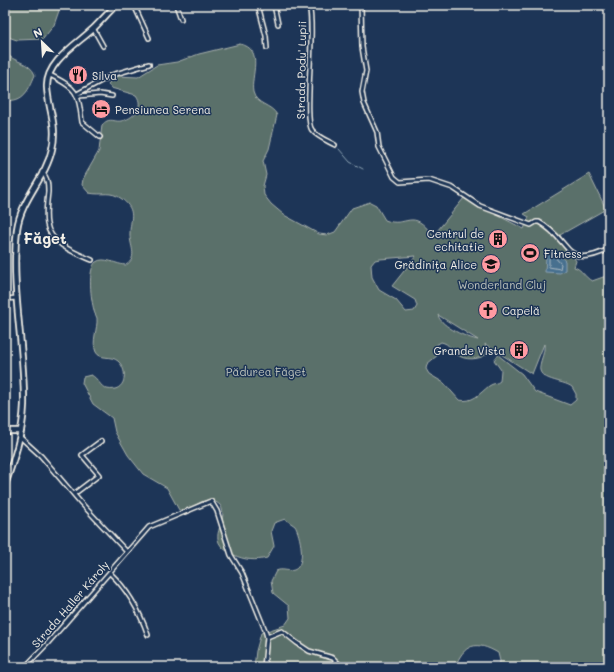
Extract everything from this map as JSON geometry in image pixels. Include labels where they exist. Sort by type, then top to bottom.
[{"type":"main road","points":[[5,484],[20,437],[24,398],[16,243],[18,222],[23,206],[52,153],[54,144],[54,126],[47,86],[50,75],[61,57],[116,5]]},
{"type":"main road","points":[[5,430],[21,431]]},
{"type":"street","points":[[134,5],[149,38]]},
{"type":"street","points":[[176,5],[181,19]]},
{"type":"street","points":[[258,5],[266,36],[267,48]]},
{"type":"street","points":[[274,5],[278,24]]},
{"type":"street","name":"Strada Podu' Lupii","points":[[310,5],[311,61],[308,108],[310,126],[312,131],[335,145]]},
{"type":"street","points":[[361,5],[362,47],[366,71],[362,92],[364,103],[377,132],[379,147],[394,177],[400,182],[429,180],[453,188],[480,206],[531,225],[539,222],[557,235],[571,253],[581,257],[593,257],[609,249]]},
{"type":"street","points":[[93,28],[103,46]]},
{"type":"street","points":[[78,95],[112,75],[149,64]]},
{"type":"street","points":[[50,75],[65,82],[78,95],[82,122],[100,137]]},
{"type":"street","points":[[78,95],[100,94],[112,96]]},
{"type":"street","points":[[42,172],[46,175],[48,185],[47,224],[49,230],[53,237],[69,250],[92,260]]},
{"type":"street","points":[[5,299],[18,298]]},
{"type":"street","points":[[20,437],[41,456],[126,551]]},
{"type":"street","points":[[74,494],[98,474],[82,455],[101,441]]},
{"type":"street","name":"Strada Haller Károly","points":[[25,667],[110,573],[126,551],[149,527],[210,501],[218,510],[231,555],[242,573],[267,637]]},
{"type":"street","points":[[110,573],[122,584],[144,622],[148,635]]},
{"type":"street","points":[[264,667],[267,637],[282,631],[309,651],[333,658],[342,667]]},
{"type":"green space","points":[[5,5],[61,5],[54,25],[43,39],[17,40],[5,36]]},
{"type":"green space","name":"Pădurea Făget","points":[[240,44],[248,47],[252,51],[255,64],[253,92],[257,100],[274,111],[277,115],[269,149],[263,161],[266,175],[263,186],[264,195],[271,204],[284,215],[319,234],[327,235],[335,232],[352,208],[370,202],[376,205],[385,220],[399,222],[414,220],[420,222],[433,236],[464,198],[524,229],[529,217],[524,214],[589,174],[606,209],[560,235],[576,261],[574,267],[587,278],[592,281],[609,275],[609,667],[499,667],[500,661],[498,653],[483,646],[472,646],[462,653],[455,667],[254,667],[256,651],[261,633],[285,625],[290,618],[289,606],[273,593],[271,581],[276,571],[290,571],[298,567],[301,549],[299,536],[295,526],[285,519],[274,523],[271,531],[274,546],[267,558],[250,560],[238,557],[224,549],[219,543],[218,537],[223,511],[220,505],[214,501],[208,500],[203,501],[189,509],[179,510],[167,488],[143,474],[128,455],[115,432],[112,418],[93,404],[82,383],[83,377],[91,375],[105,388],[113,389],[122,385],[124,380],[124,370],[118,361],[112,358],[100,356],[96,352],[94,339],[97,318],[94,312],[90,285],[91,271],[93,266],[99,260],[107,260],[122,265],[126,265],[130,262],[133,255],[130,237],[132,215],[130,207],[118,196],[89,193],[82,185],[83,179],[99,151],[102,125],[109,120],[119,121],[130,118],[138,108],[139,104],[136,95],[111,88],[108,84],[116,76],[138,77],[157,65],[177,62],[199,54]],"holes":[[[416,256],[392,286],[415,300],[417,306],[414,311],[406,312],[396,300],[379,290],[372,277],[371,265],[375,260]],[[438,315],[478,340],[449,328]],[[441,342],[444,343],[448,345],[456,354],[464,358],[472,359],[480,358],[487,354],[485,344],[532,374],[544,344],[540,366],[542,375],[572,387],[576,394],[576,400],[570,405],[535,392],[522,374],[498,355],[494,360],[501,370],[500,381],[492,384],[472,399],[464,401],[459,400],[444,383],[429,374],[426,369],[427,364],[438,355],[436,345]]]},
{"type":"green space","points":[[5,52],[8,56],[25,64],[33,70],[35,75],[25,94],[17,99],[5,100]]},
{"type":"water","points":[[552,251],[558,253],[565,261],[565,270],[560,273],[545,272],[546,257]]},
{"type":"waterway","points":[[339,149],[350,162],[363,169]]},
{"type":"place","name":"Silva","points":[[78,75]]},
{"type":"place","name":"Pensiunea Serena","points":[[101,109]]},
{"type":"place","name":"Centrul de echitatie","points":[[498,239]]},
{"type":"place","name":"Fitness","points":[[530,253]]},
{"type":"place","name":"Grădinița Alice","points":[[491,264]]},
{"type":"place","name":"Capelă","points":[[488,310]]},
{"type":"place","name":"Grande Vista","points":[[519,350]]},
{"type":"district","name":"Făget","points":[[45,238]]},
{"type":"park label","name":"Wonderland Cluj","points":[[502,284]]}]
